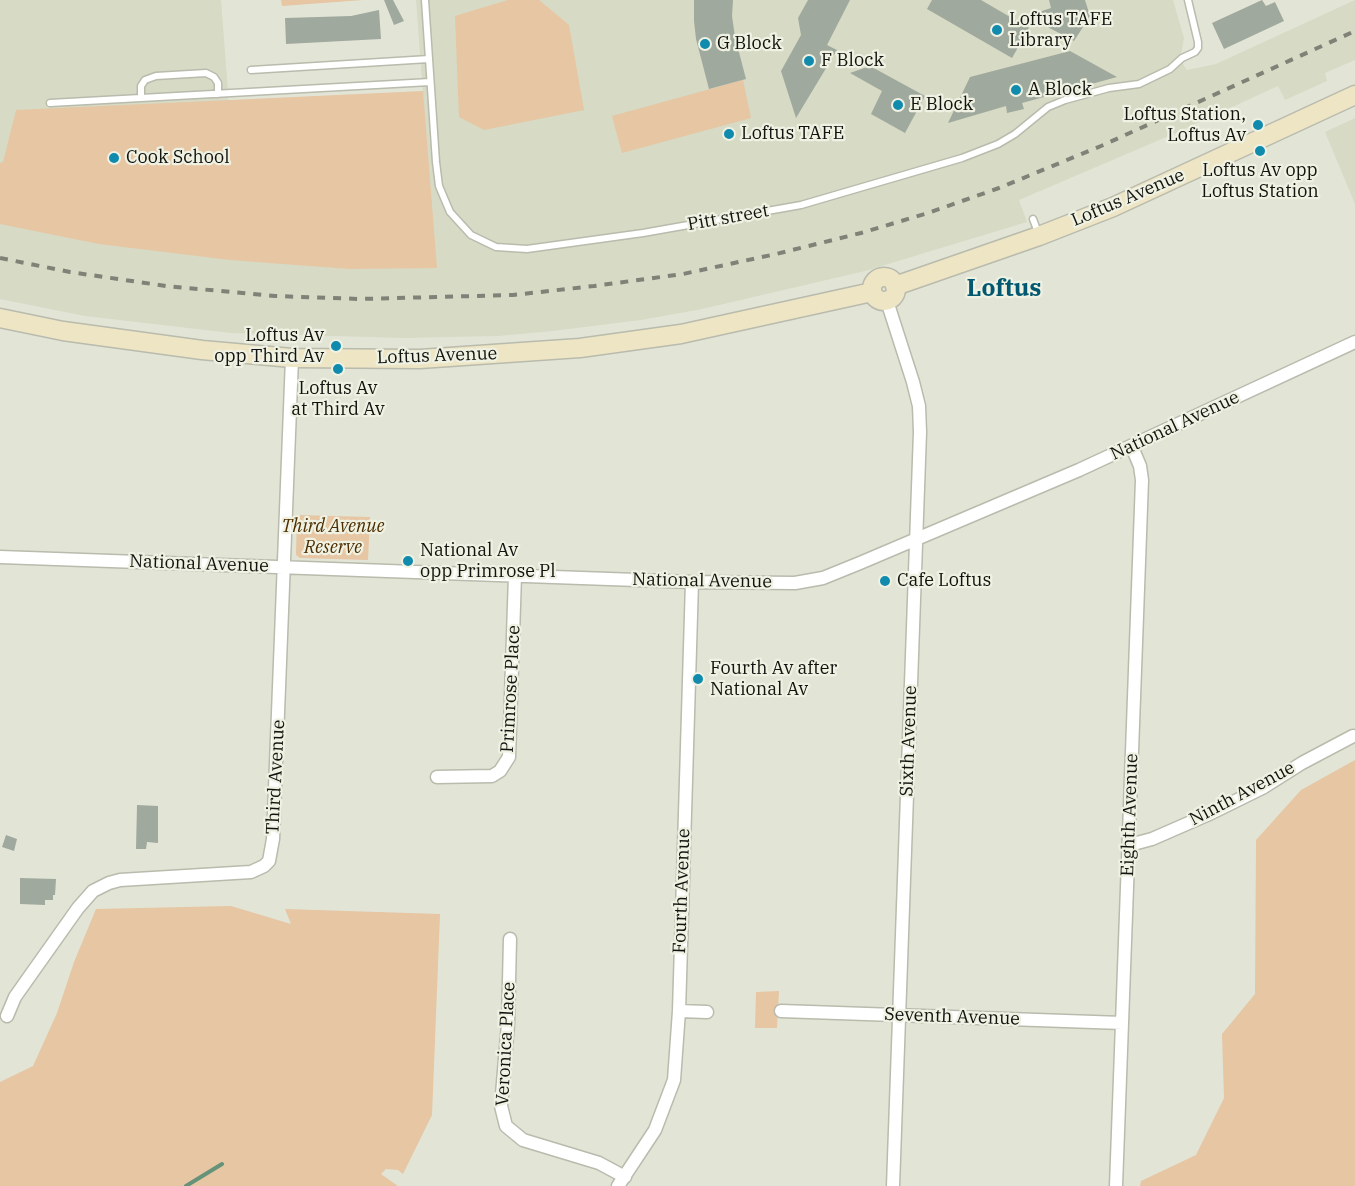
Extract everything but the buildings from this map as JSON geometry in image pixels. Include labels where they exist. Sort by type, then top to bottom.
[{"type":"street","name":"Loftus Avenue","points":[[0,318],[138,343],[292,358],[420,359],[580,348],[681,334],[885,293],[1036,227],[1113,207],[1355,95]]},
{"type":"street","name":"Sixth Avenue","points":[[885,293],[913,382],[919,406],[920,432],[893,1186]]},
{"type":"street","name":"National Avenue","points":[[0,557],[692,582],[783,583],[823,578],[1132,447],[1355,342]]},
{"type":"street","name":"Third Avenue","points":[[7,1016],[21,989],[78,908],[93,891],[120,880],[251,872],[269,861],[273,839],[292,358]]},
{"type":"street","name":"Eighth Avenue","points":[[1116,1186],[1142,480],[1140,466],[1132,447]]},
{"type":"street","name":"Primrose Place","points":[[437,777],[492,776],[500,771],[509,758],[515,575]]},
{"type":"street","name":"Fourth Avenue","points":[[621,1182],[655,1130],[674,1080],[679,1011],[692,582]]},
{"type":"street","name":"Ninth Avenue","points":[[1129,842],[1137,843],[1152,839],[1208,815],[1264,787],[1302,763],[1353,736]]},
{"type":"street","name":"Veronica Place","points":[[510,939],[508,1024],[501,1106],[506,1126],[523,1140],[599,1163],[621,1182]]},
{"type":"street","points":[[679,1011],[707,1012]]},
{"type":"street","name":"Seventh Avenue","points":[[781,1011],[1122,1023]]},
{"type":"lane","name":"Pitt street","points":[[424,0],[439,186],[450,212],[471,235],[496,246],[527,249],[801,206],[939,166],[999,144],[1048,107],[1109,88],[1139,84],[1170,69],[1198,48],[1188,0]]},
{"type":"lane","points":[[251,70],[429,59]]},
{"type":"lane","points":[[141,98],[141,86],[146,80],[156,76],[206,73],[214,77],[218,83],[218,94]]},
{"type":"lane","points":[[50,103],[430,82]]},
{"type":"shaded area","points":[[0,0],[221,0],[228,91],[230,259],[349,269],[436,267],[416,0],[1173,0],[1184,38],[1180,60],[1187,70],[1216,64],[1355,0],[1355,60],[1325,73],[1327,81],[1285,100],[1278,86],[1019,200],[1027,222],[865,271],[702,309],[641,320],[553,331],[498,336],[404,338],[231,333],[85,316],[0,299]]},
{"type":"shaded area","points":[[1355,118],[1355,204],[1325,132]]},
{"type":"green space","points":[[281,0],[363,0],[282,6]]},
{"type":"green space","points":[[508,0],[539,0],[569,25],[584,110],[484,130],[459,117],[455,16]]},
{"type":"green space","points":[[743,80],[751,118],[622,153],[612,116]]},
{"type":"green space","points":[[423,91],[437,268],[349,269],[230,260],[99,244],[0,224],[0,163],[3,162],[16,110]]},
{"type":"green space","name":"Third Avenue Reserve","points":[[297,515],[370,517],[368,560],[300,558],[296,555]]},
{"type":"green space","points":[[1355,760],[1355,1186],[1140,1186],[1141,1181],[1196,1155],[1224,1098],[1222,1034],[1255,994],[1256,840],[1301,790]]},
{"type":"green space","points":[[231,906],[291,924],[285,909],[440,914],[432,1115],[403,1174],[398,1170],[386,1169],[381,1174],[398,1186],[0,1186],[0,1082],[33,1066],[57,1013],[74,962],[96,909]]},
{"type":"green space","points":[[779,991],[777,1028],[755,1028],[756,992]]},
{"type":"waterway","points":[[186,1186],[222,1164]]},
{"type":"railway","points":[[0,258],[70,272],[166,286],[275,296],[360,299],[513,295],[683,274],[861,233],[999,188],[1101,146],[1355,31]]},
{"type":"place","name":"Loftus TAFE Library","points":[[997,30]]},
{"type":"place","name":"G Block","points":[[705,44]]},
{"type":"place","name":"F Block","points":[[809,61]]},
{"type":"place","name":"A Block","points":[[1016,90]]},
{"type":"place","name":"E Block","points":[[898,105]]},
{"type":"place","name":"Loftus Station, Loftus Av","points":[[1258,125]]},
{"type":"place","name":"Loftus TAFE","points":[[729,134]]},
{"type":"place","name":"Loftus Av opp Loftus Station","points":[[1260,151]]},
{"type":"place","name":"Cook School","points":[[114,158]]},
{"type":"place","name":"Loftus Av opp Third Av","points":[[336,346]]},
{"type":"place","name":"Loftus Av at Third Av","points":[[338,369]]},
{"type":"place","name":"National Av opp Primrose Pl","points":[[408,561]]},
{"type":"place","name":"Cafe Loftus","points":[[885,581]]},
{"type":"place","name":"Fourth Av after National Av","points":[[698,679]]},
{"type":"district","name":"Loftus","points":[[1004,289]]}]
